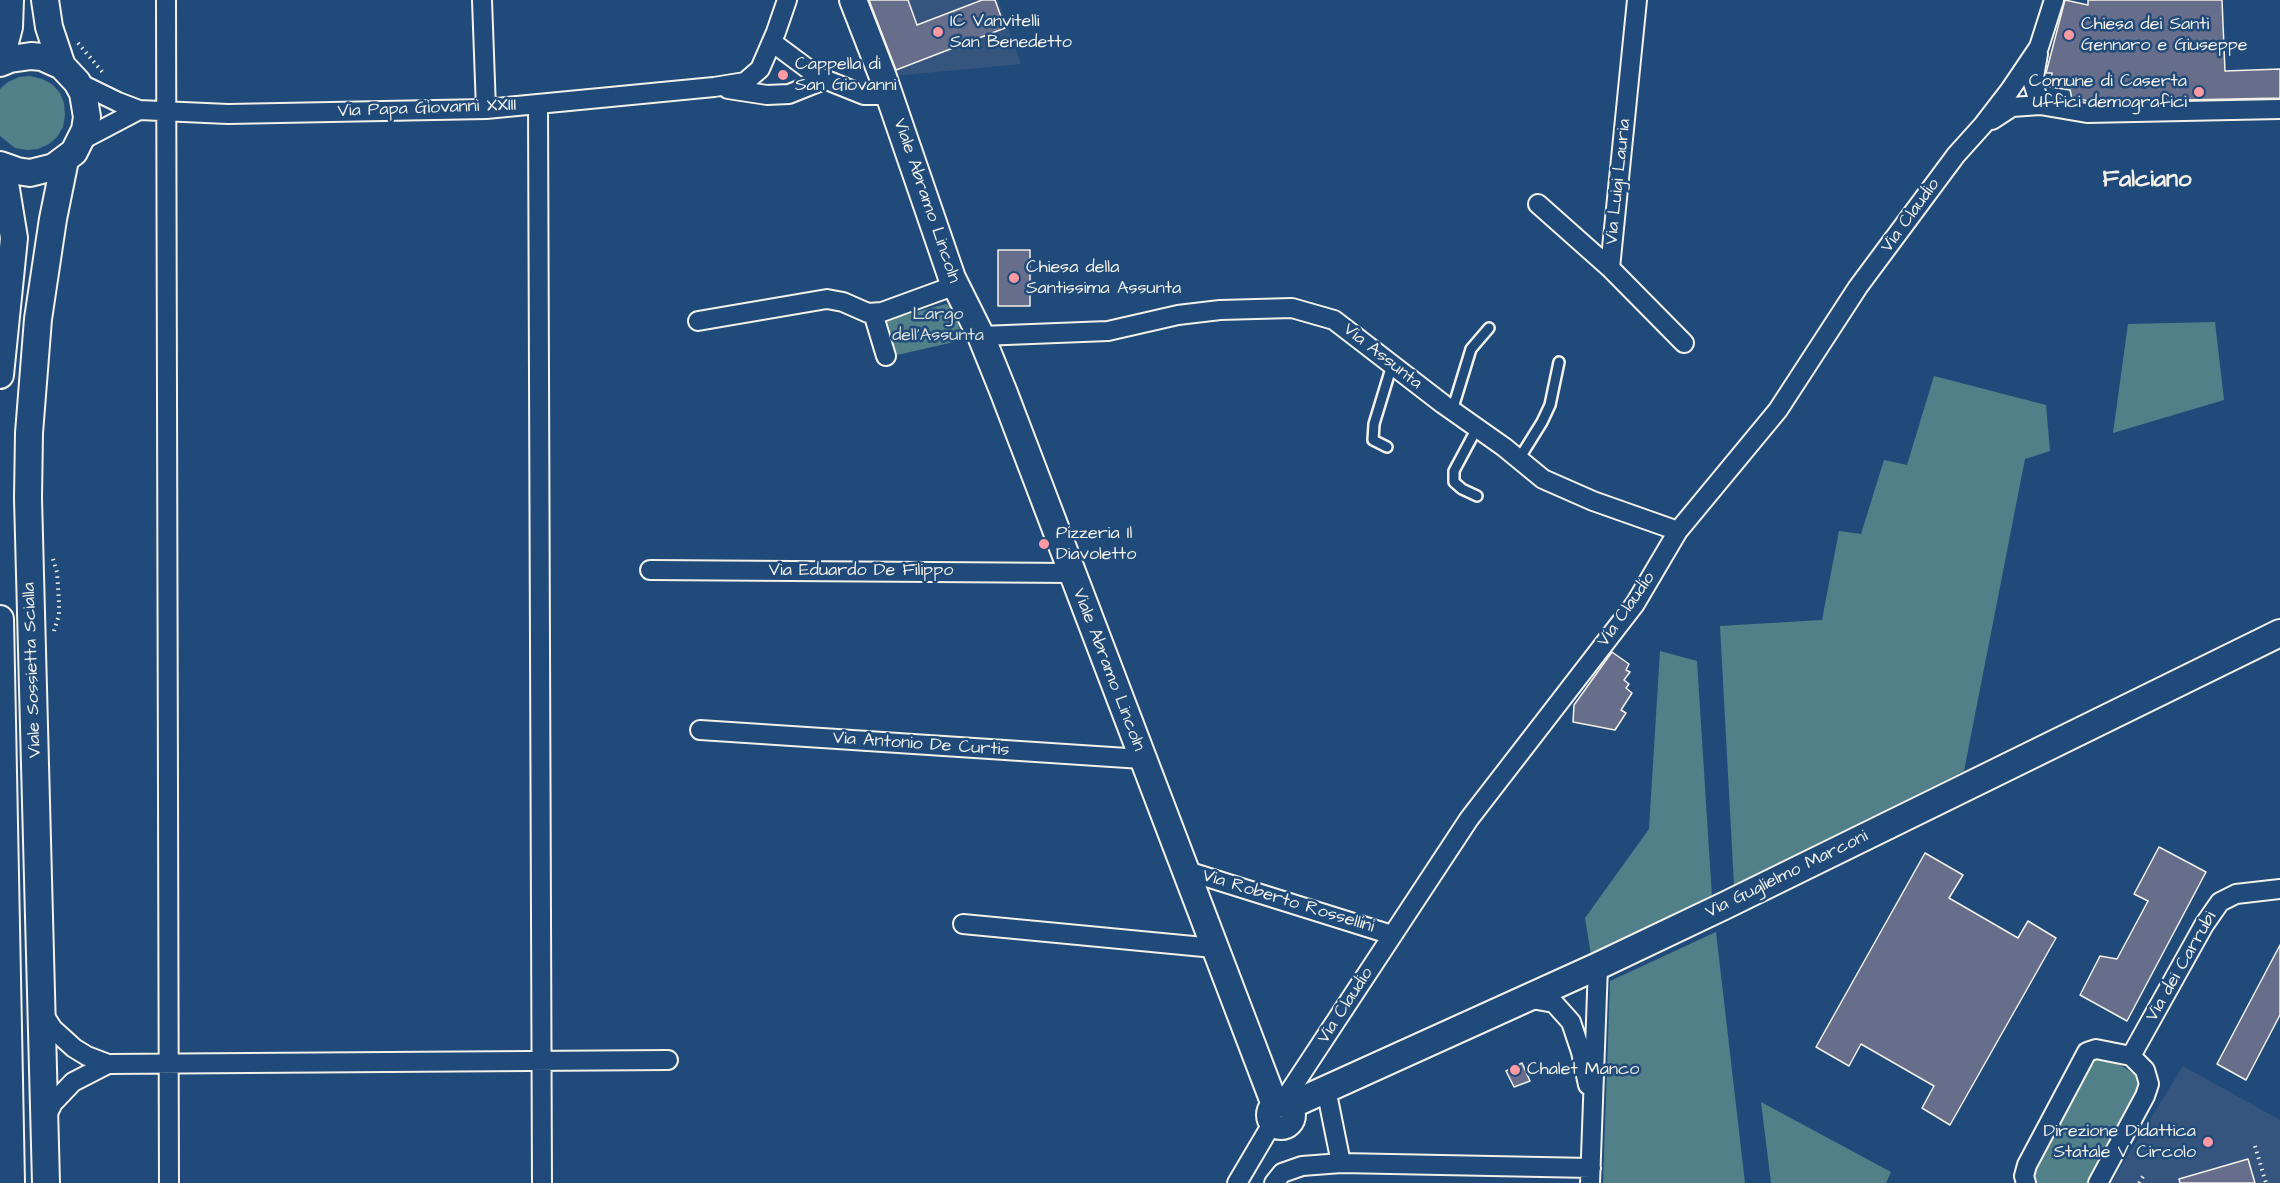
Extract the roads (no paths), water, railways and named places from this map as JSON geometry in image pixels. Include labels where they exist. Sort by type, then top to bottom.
[{"type":"street","points":[[0,63],[9,27],[10,0]]},
{"type":"street","name":"Viale Sossietta Scialla","points":[[45,0],[49,27],[70,74],[83,93],[87,111],[85,130],[73,151],[52,219],[38,320],[29,444],[28,498],[46,1183]]},
{"type":"street","points":[[166,0],[169,1183]]},
{"type":"street","points":[[482,0],[486,109]]},
{"type":"street","name":"Via Papa Giovanni XXIII","points":[[70,74],[118,102],[140,110],[228,114],[486,109],[714,87],[745,82],[760,69],[787,0]]},
{"type":"street","name":"Viale Abramo Lincoln","points":[[853,0],[956,285],[981,336],[1214,948],[1280,1109]]},
{"type":"street","name":"Via Luigi Lauria","points":[[1610,268],[1637,0]]},
{"type":"street","points":[[2040,105],[2033,82],[2039,47],[2054,0]]},
{"type":"street","points":[[772,42],[824,80],[864,94],[889,95]]},
{"type":"street","points":[[1983,125],[2039,47]]},
{"type":"street","points":[[0,63],[10,59],[42,57],[70,74]]},
{"type":"street","name":"Via Papa Giovanni XXIII","points":[[714,87],[767,95],[789,94],[824,80]]},
{"type":"street","points":[[538,104],[542,1183]]},
{"type":"street","points":[[1983,125],[2012,107],[2040,105],[2087,113],[2280,109]]},
{"type":"street","name":"Via Papa Giovanni XXIII","points":[[73,151],[140,110]]},
{"type":"street","name":"Via Claudio","points":[[1237,1183],[1280,1109],[1469,819],[1635,604],[1678,531],[1778,410],[1858,287],[1956,155],[1983,125]]},
{"type":"street","points":[[0,165],[30,173],[54,167],[73,151]]},
{"type":"street","points":[[0,172],[6,189],[14,238],[0,375]]},
{"type":"street","name":"Via Luigi Lauria","points":[[1538,204],[1610,268]]},
{"type":"street","points":[[1610,268],[1684,344]]},
{"type":"street","points":[[698,321],[827,299],[843,302],[861,311],[882,312],[956,285]]},
{"type":"street","name":"Via Assunta","points":[[981,336],[1108,331],[1178,315],[1220,310],[1292,308],[1334,320],[1543,479],[1593,501],[1678,531]]},
{"type":"street","points":[[873,313],[886,356]]},
{"type":"street","name":"Via Eduardo De Filippo","points":[[650,570],[1072,573]]},
{"type":"street","name":"Viale Sossietta Scialla","points":[[0,620],[11,1183]]},
{"type":"street","name":"Via Guglielmo Marconi","points":[[1280,1109],[1598,966],[2280,633]]},
{"type":"street","name":"Via Antonio De Curtis","points":[[700,730],[1142,759]]},
{"type":"street","name":"Via Roberto Rossellini","points":[[1184,870],[1392,935]]},
{"type":"street","name":"Via dei Carrubi","points":[[2131,1056],[2204,925],[2220,902],[2236,894],[2280,889]]},
{"type":"street","points":[[963,924],[1214,948]]},
{"type":"street","points":[[1274,1183],[1282,1173],[1302,1166],[1341,1163],[1591,1176],[1598,966]]},
{"type":"street","points":[[1526,998],[1554,1003],[1571,1022],[1581,1052],[1593,1113]]},
{"type":"street","points":[[42,1011],[53,1029],[74,1048],[108,1064],[668,1060]]},
{"type":"street","points":[[2025,1183],[2027,1165],[2087,1052],[2096,1049],[2131,1056],[2145,1070],[2149,1084],[2145,1096],[2098,1183]]},
{"type":"street","points":[[43,1124],[53,1103],[73,1082],[108,1064]]},
{"type":"street","points":[[1326,1089],[1341,1163]]},
{"type":"lane","points":[[1452,411],[1472,349],[1489,328]]},
{"type":"lane","points":[[1519,459],[1550,405],[1559,363]]},
{"type":"lane","points":[[1387,447],[1373,440],[1374,424],[1392,365]]},
{"type":"lane","points":[[1477,428],[1454,471],[1454,482],[1462,489],[1477,496]]},
{"type":"place","name":"IC Vanvitelli San Benedetto","points":[[938,32]]},
{"type":"place","name":"Chiesa dei Santi Gennaro e Giuseppe","points":[[2069,35]]},
{"type":"place","name":"Cappella di San Giovanni","points":[[783,75]]},
{"type":"place","name":"Comune di Caserta Uffici demografici","points":[[2199,92]]},
{"type":"place","name":"Chiesa della Santissima Assunta","points":[[1014,278]]},
{"type":"place","name":"Pizzeria Il Diavoletto","points":[[1044,544]]},
{"type":"place","name":"Chalet Manco","points":[[1515,1070]]},
{"type":"place","name":"Direzione Didattica Statale V Circolo","points":[[2208,1142]]},
{"type":"district","name":"Falciano","points":[[2147,181]]},
{"type":"park label","name":"Largo dell'Assunta","points":[[938,325]]}]
